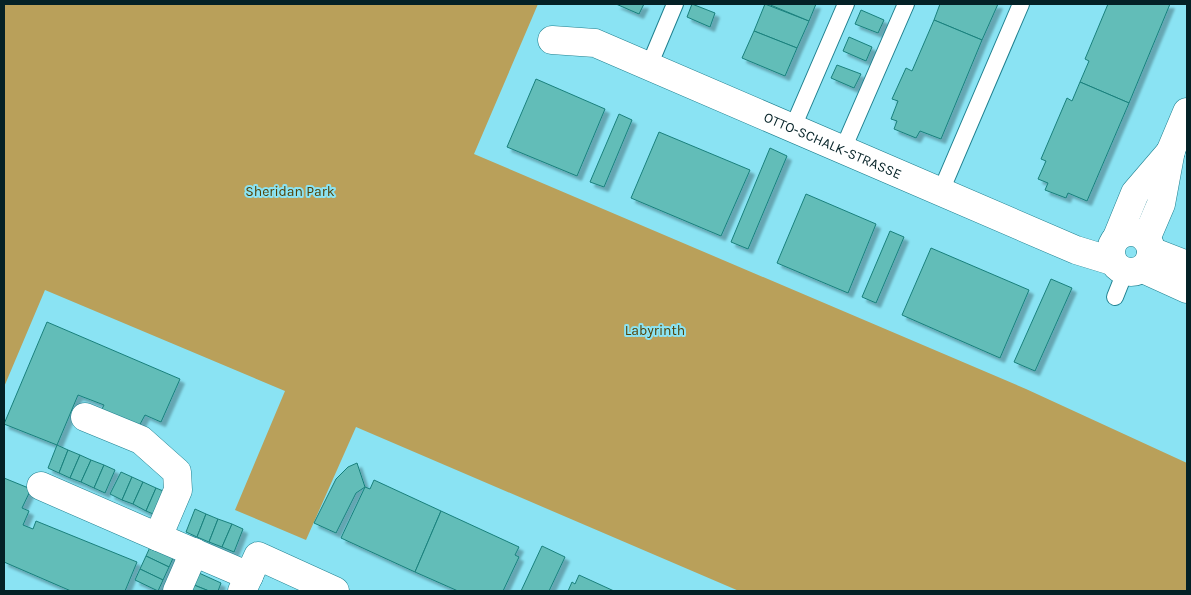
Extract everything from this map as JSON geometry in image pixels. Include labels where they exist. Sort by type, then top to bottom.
[{"type":"street","name":"OTTO-SCHALK-STRASSE","points":[[552,40],[595,43],[1076,250],[1132,255]]},
{"type":"street","points":[[1132,255],[1161,204],[1172,150],[1187,112]]},
{"type":"street","points":[[1132,255],[1187,265]]},
{"type":"street","points":[[1132,255],[1187,289]]},
{"type":"street","points":[[84,417],[141,440],[177,472],[178,490],[158,537]]},
{"type":"street","points":[[41,486],[158,537],[250,574],[335,591]]},
{"type":"street","points":[[178,591],[194,552]]},
{"type":"lane","points":[[649,66],[675,4]]},
{"type":"lane","points":[[792,127],[846,4]]},
{"type":"lane","points":[[843,149],[906,4]]},
{"type":"lane","points":[[941,191],[1021,4]]},
{"type":"lane","points":[[1115,298],[1132,255]]},
{"type":"green space","name":"Sheridan Park","points":[[4,4],[538,4],[474,154],[1026,389],[1187,463],[1187,591],[739,591],[356,427],[306,540],[235,510],[285,391],[45,290],[4,387]]},
{"type":"building","points":[[616,4],[644,4],[639,14]]},
{"type":"building","points":[[692,4],[715,13],[710,27],[687,17]]},
{"type":"building","points":[[765,4],[809,21],[797,48],[754,31]]},
{"type":"building","points":[[768,4],[816,4],[809,21]]},
{"type":"building","points":[[940,4],[998,4],[982,40],[934,20]]},
{"type":"building","points":[[1108,4],[1170,4],[1129,103],[1080,82],[1089,61],[1085,59]]},
{"type":"building","points":[[861,10],[884,20],[878,33],[855,24]]},
{"type":"building","points":[[934,20],[982,40],[941,139],[920,131],[916,138],[894,129],[897,121],[891,119],[898,101],[892,99],[906,68],[912,71]]},
{"type":"building","points":[[754,31],[797,48],[785,76],[742,58]]},
{"type":"building","points":[[849,37],[872,47],[866,61],[843,51]]},
{"type":"building","points":[[837,65],[861,74],[854,88],[831,78]]},
{"type":"building","points":[[536,79],[605,109],[577,176],[507,147]]},
{"type":"building","points":[[1080,82],[1129,103],[1087,201],[1068,193],[1066,198],[1045,190],[1048,183],[1038,179],[1046,161],[1041,159],[1067,98],[1072,101]]},
{"type":"building","points":[[619,114],[632,120],[604,187],[590,182]]},
{"type":"building","points":[[659,132],[750,170],[721,236],[631,198]]},
{"type":"building","points":[[770,148],[787,156],[748,249],[731,242]]},
{"type":"building","points":[[806,194],[876,224],[848,293],[777,263]]},
{"type":"building","points":[[890,231],[904,237],[876,303],[862,297]]},
{"type":"building","points":[[931,248],[1029,290],[1000,358],[902,315]]},
{"type":"building","points":[[1051,279],[1072,288],[1035,371],[1014,362]]},
{"type":"building","points":[[47,322],[180,379],[161,422],[145,415],[138,428],[100,413],[104,405],[78,395],[57,445],[4,424]]},
{"type":"building","points":[[57,445],[68,450],[59,473],[48,468]]},
{"type":"building","points":[[68,450],[80,455],[70,478],[59,473]]},
{"type":"building","points":[[80,455],[91,460],[81,482],[70,478]]},
{"type":"building","points":[[91,460],[104,465],[94,488],[81,482]]},
{"type":"building","points":[[357,463],[365,487],[356,493],[336,533],[314,523],[336,479],[348,467]]},
{"type":"building","points":[[104,465],[115,470],[105,493],[94,488]]},
{"type":"building","points":[[121,472],[132,477],[122,500],[110,494]]},
{"type":"building","points":[[132,477],[143,482],[133,504],[122,500]]},
{"type":"building","points":[[4,478],[31,489],[22,508],[29,511],[23,525],[33,529],[36,521],[137,562],[125,591],[71,591],[4,562]]},
{"type":"building","points":[[374,480],[441,511],[415,572],[341,538],[365,487],[370,489]]},
{"type":"building","points":[[143,482],[156,488],[146,511],[133,504]]},
{"type":"building","points":[[156,488],[168,493],[158,516],[146,511]]},
{"type":"building","points":[[195,509],[206,514],[197,537],[186,532]]},
{"type":"building","points":[[441,511],[519,547],[515,555],[519,557],[503,591],[458,591],[415,572]]},
{"type":"building","points":[[206,514],[218,519],[209,542],[197,537]]},
{"type":"building","points":[[218,519],[232,524],[222,547],[209,542]]},
{"type":"building","points":[[232,524],[243,529],[234,552],[222,547]]},
{"type":"building","points":[[151,545],[174,556],[169,567],[146,556]]},
{"type":"building","points":[[542,546],[565,557],[549,591],[521,591]]},
{"type":"building","points":[[146,556],[169,567],[163,580],[140,569]]},
{"type":"building","points":[[140,569],[163,580],[158,591],[135,580]]},
{"type":"building","points":[[199,573],[221,583],[218,591],[209,591],[194,585]]},
{"type":"building","points":[[579,575],[614,591],[568,591],[572,582],[575,584]]},
{"type":"building","points":[[194,585],[209,591],[191,591]]},
{"type":"park label","name":"Labyrinth","points":[[655,330]]}]
